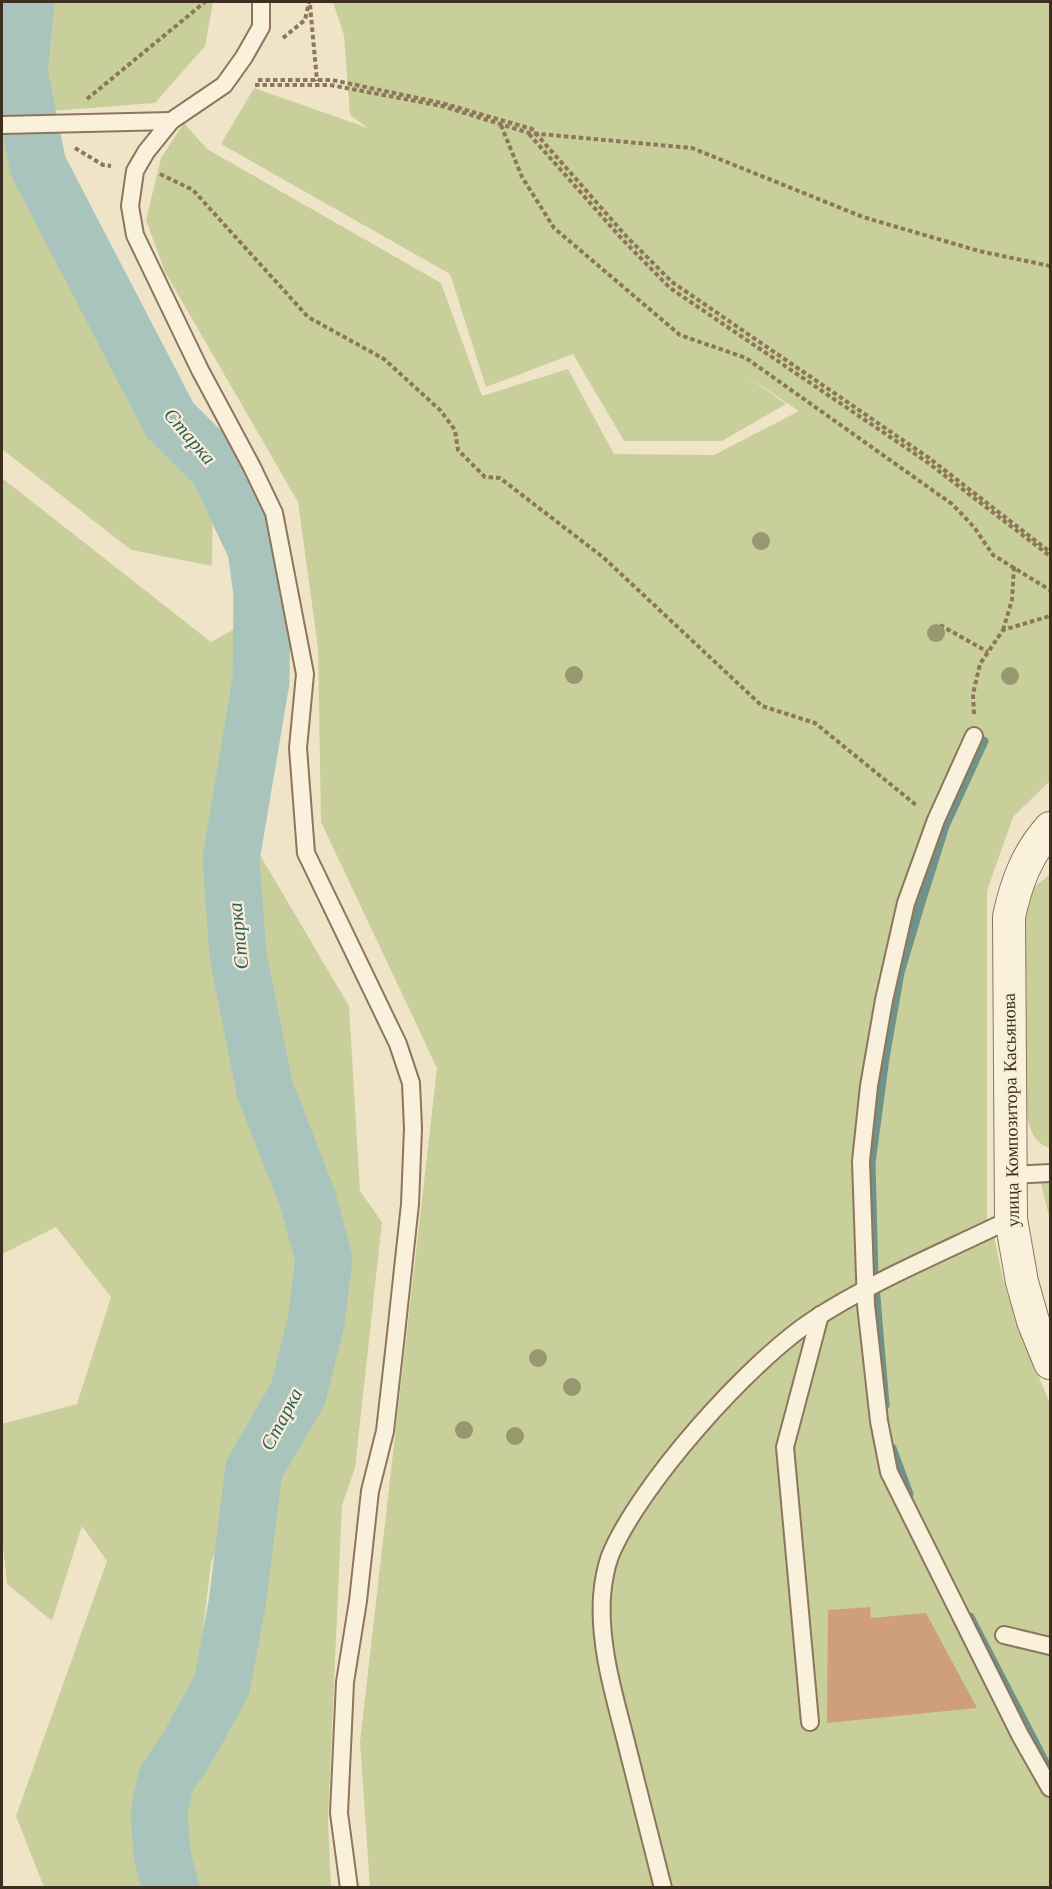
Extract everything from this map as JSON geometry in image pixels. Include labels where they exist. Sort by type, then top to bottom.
[{"type":"street","name":"улица Композитора Касьянова","points":[[1050,828],[1026,860],[1015,887],[1009,916],[1011,1220],[1022,1282],[1033,1321],[1050,1363]]},
{"type":"lane","points":[[261,2],[261,27],[244,57],[224,85],[171,121],[146,152],[135,171],[130,206],[135,235],[274,513],[305,674],[298,748],[306,853],[398,1044],[411,1083],[413,1128],[410,1204],[395,1343],[385,1431],[370,1491],[358,1600],[345,1682],[339,1813],[349,1887]]},
{"type":"lane","points":[[2,125],[171,121]]},
{"type":"lane","points":[[974,736],[936,820],[906,903],[884,1000],[869,1086],[861,1161],[866,1291],[879,1421],[889,1472],[1020,1735],[1050,1788]]},
{"type":"lane","points":[[1009,1175],[1050,1173]]},
{"type":"lane","points":[[663,1887],[603,1649],[602,1595],[610,1557],[629,1521],[675,1456],[704,1422],[780,1345],[820,1315],[1011,1220]]},
{"type":"lane","points":[[810,1722],[784,1447],[820,1315]]},
{"type":"lane","points":[[1004,1635],[1050,1646]]},
{"type":"path","points":[[205,2],[55,122],[69,143],[103,165],[165,175],[193,190],[308,317],[384,359],[440,410],[455,430],[458,450],[485,477],[500,478],[604,558],[762,706],[815,723],[936,820]]},
{"type":"path","points":[[310,2],[317,82]]},
{"type":"path","points":[[257,80],[317,82],[442,106],[529,133],[692,148],[863,217],[979,251],[1050,266]]},
{"type":"path","points":[[224,85],[332,80],[442,103],[532,129],[626,236],[672,282],[929,458],[1050,554]]},
{"type":"path","points":[[501,125],[522,177],[554,228],[680,335],[746,358],[952,504],[974,526],[993,555],[1050,590]]},
{"type":"path","points":[[529,133],[622,239],[670,288],[927,462],[1050,554]]},
{"type":"path","points":[[974,736],[973,694],[980,664],[1003,630],[1012,600],[1014,567]]},
{"type":"path","points":[[1003,630],[1050,616]]},
{"type":"path","points":[[940,625],[988,652]]},
{"type":"green space","points":[[2,2],[213,2],[205,46],[155,103],[51,111],[58,149],[82,227],[213,479],[212,566],[131,550],[2,449]]},
{"type":"green space","points":[[333,2],[1050,2],[1050,781],[1013,817],[987,891],[987,1225],[990,1238],[994,1236],[1003,1279],[1016,1321],[1050,1404],[1050,1887],[370,1887],[360,1742],[437,1068],[321,822],[318,648],[298,502],[165,272],[146,220],[161,158],[184,123],[207,149],[441,283],[482,396],[568,369],[614,454],[714,455],[799,411],[743,374],[786,404],[722,441],[624,441],[573,354],[486,387],[450,274],[221,144],[254,88],[368,128],[350,115],[344,35]]},
{"type":"green space","points":[[2,478],[211,642],[249,621],[237,758],[257,850],[349,1006],[360,1191],[382,1222],[355,1468],[342,1505],[328,1819],[331,1887],[187,1887],[172,1808],[230,1699],[268,1469],[312,1396],[334,1264],[319,1212],[304,1232],[309,1289],[272,1412],[211,1563],[198,1672],[142,1771],[146,1887],[44,1887],[16,1816],[107,1561],[82,1526],[52,1621],[7,1584],[2,1537],[2,1424],[77,1404],[111,1297],[56,1227],[2,1254]]},
{"type":"green space","points":[[1050,874],[1050,1148],[1041,1144],[1034,1137],[1027,1117],[1025,920],[1033,888]]},
{"type":"green space","points":[[1036,1163],[1050,1182],[1050,1220]]},
{"type":"building","points":[[870,1607],[871,1618],[926,1613],[977,1708],[827,1723],[828,1610]]},
{"type":"waterway","name":"Старка","points":[[26,2],[19,71],[38,166],[170,420],[218,468],[256,549],[262,594],[261,681],[231,859],[238,955],[265,1090],[307,1197],[324,1259],[316,1322],[298,1394],[254,1469],[237,1604],[222,1685],[189,1745],[166,1780],[159,1812],[162,1854],[171,1888]]},
{"type":"waterway","points":[[885,1405],[874,1274],[871,1163],[885,1058],[900,973],[919,909],[945,826],[984,741]]},
{"type":"waterway","points":[[892,1448],[909,1494]]},
{"type":"waterway","points":[[970,1617],[1050,1772]]}]
